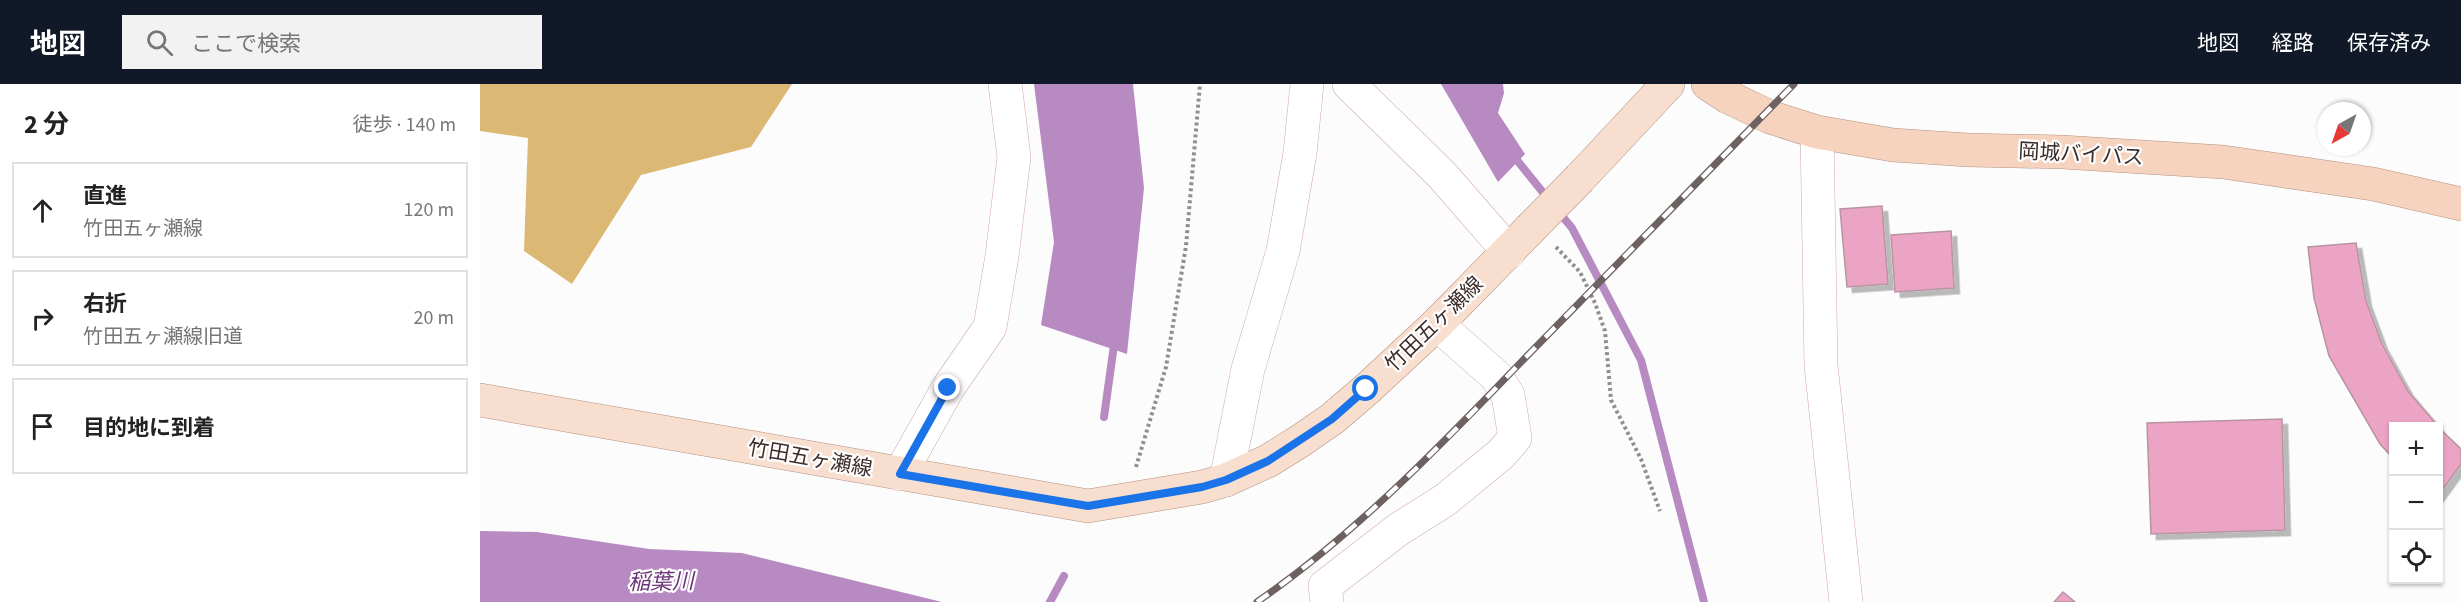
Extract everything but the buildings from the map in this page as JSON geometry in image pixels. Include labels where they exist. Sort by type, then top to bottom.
[{"type":"highway","name":"岡城バイパス","points":[[1708,84],[1728,97],[1770,117],[1817,132],[1893,145],[2223,162],[2373,184],[2461,204]]},
{"type":"main road","name":"竹田五ヶ瀬線","points":[[480,400],[1088,506],[1202,487],[1226,480],[1268,461],[1332,419],[1530,241],[1580,178],[1668,84]]},
{"type":"street","points":[[900,474],[948,388],[990,327],[1002,256],[1014,157],[1005,84]]},
{"type":"street","points":[[1226,480],[1248,369],[1283,251],[1300,153],[1307,84]]},
{"type":"street","points":[[1349,84],[1442,175],[1530,241]]},
{"type":"street","points":[[1817,132],[1821,365],[1846,602]]},
{"type":"street","points":[[1327,602],[1325,586],[1399,529],[1445,500],[1501,453],[1515,438],[1508,395],[1496,376],[1437,324]]},
{"type":"path","points":[[1134,474],[1166,367],[1186,246],[1200,84]]},
{"type":"path","points":[[1530,241],[1580,272],[1595,303],[1605,331],[1611,400],[1641,459],[1660,511]]},
{"type":"shaded area","points":[[480,84],[792,84],[751,147],[641,175],[572,284],[524,251],[528,138],[480,131]]},
{"type":"water","points":[[1034,84],[1133,84],[1144,188],[1127,354],[1041,325],[1054,242]]},
{"type":"water","points":[[1441,84],[1503,84],[1504,93],[1498,113],[1525,154],[1498,182]]},
{"type":"water","name":"稲葉川","points":[[480,531],[537,532],[649,549],[742,553],[942,602],[480,602]]},
{"type":"waterway","points":[[1512,154],[1549,200]]},
{"type":"waterway","points":[[1557,210],[1572,228],[1641,360],[1704,602]]},
{"type":"waterway","points":[[1104,417],[1115,338]]},
{"type":"waterway","points":[[1050,602],[1064,576]]},
{"type":"railway","points":[[1257,602],[1329,547],[1398,486],[1794,84]]},
{"type":"route","points":[[948,388],[900,474],[1088,506],[1202,487],[1226,480],[1268,461],[1300,441],[1332,419],[1366,389]]}]
